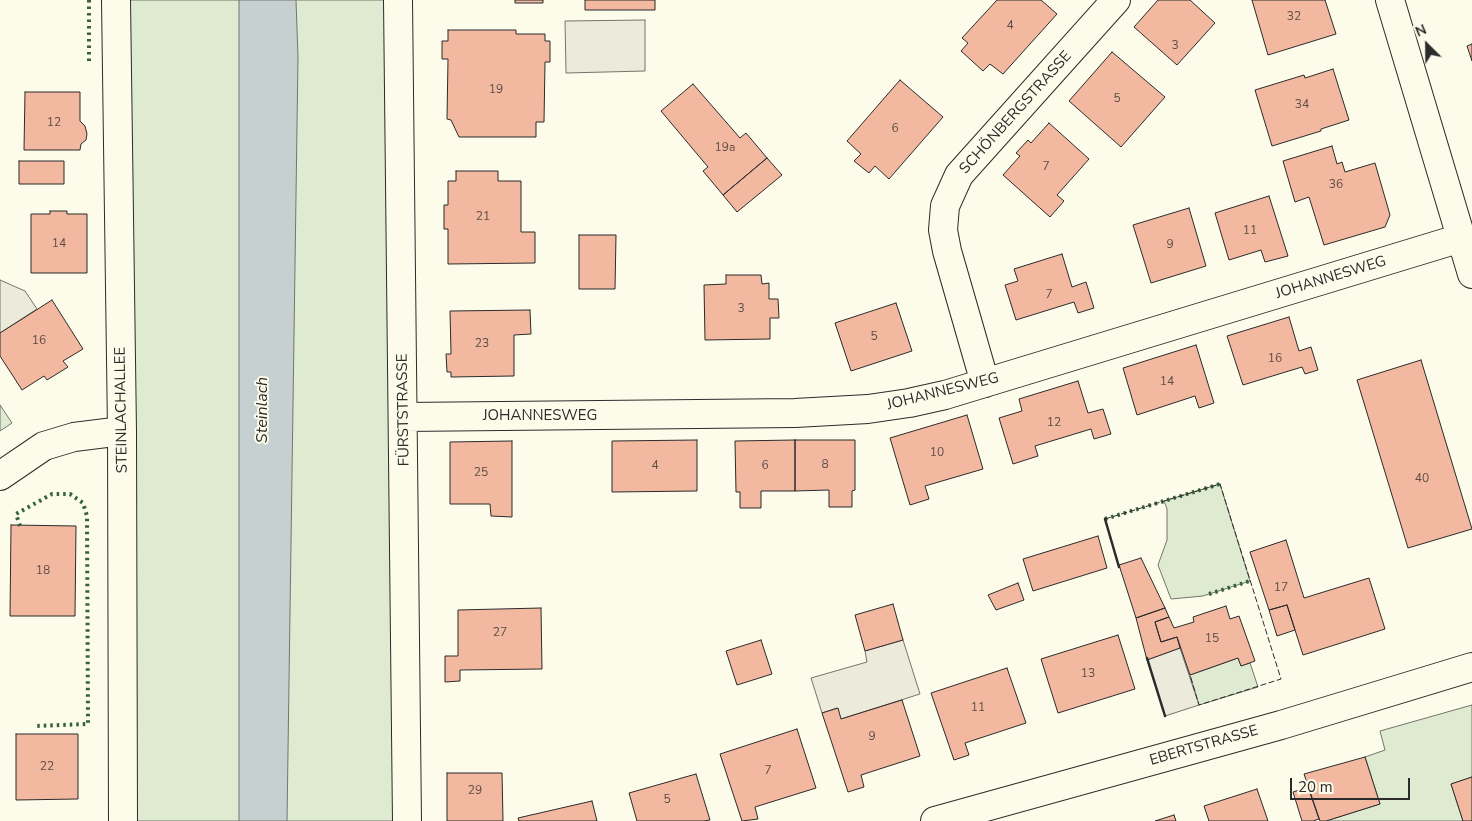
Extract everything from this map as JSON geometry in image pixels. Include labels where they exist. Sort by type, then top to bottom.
[{"type":"street","name":"STEINLACHALLEE","points":[[116,0],[122,431],[122,821]]},
{"type":"street","name":"FÜRSTSTRASSE","points":[[398,0],[407,821]]},
{"type":"street","name":"SCHÖNBERGSTRASSE","points":[[985,383],[947,251],[943,230],[945,206],[960,175],[1116,0]]},
{"type":"street","points":[[1390,0],[1472,274]]},
{"type":"street","name":"JOHANNESWEG","points":[[404,416],[685,415],[831,412],[909,403],[945,395],[1461,238]]},
{"type":"street","points":[[0,476],[44,446],[74,438],[122,431]]},
{"type":"street","name":"EBERTSTRASSE","points":[[935,821],[1281,725],[1472,667]]},
{"type":"green space","points":[[116,0],[398,0],[407,821],[123,821]]},
{"type":"green space","points":[[0,405],[12,423],[0,431]]},
{"type":"green space","points":[[1220,484],[1250,581],[1203,596],[1171,599],[1158,565],[1167,540],[1167,509],[1164,501]]},
{"type":"green space","points":[[1238,658],[1241,666],[1250,663],[1258,687],[1199,705],[1190,675]]},
{"type":"green space","points":[[1472,705],[1472,777],[1451,784],[1463,821],[1326,821],[1380,804],[1365,757],[1385,750],[1380,731]]},
{"type":"shaded area","points":[[645,20],[645,71],[566,73],[565,21]]},
{"type":"shaded area","points":[[0,280],[25,291],[37,309],[0,333]]},
{"type":"shaded area","points":[[903,640],[920,694],[841,719],[837,708],[822,713],[811,678],[867,662],[865,651]]},
{"type":"shaded area","points":[[1180,648],[1199,705],[1165,716],[1147,660]]},
{"type":"water","name":"Steinlach","points":[[239,0],[296,0],[298,57],[287,821],[239,821]]},
{"type":"building","points":[[515,0],[543,0],[543,3],[515,3]]},
{"type":"building","points":[[585,0],[655,0],[655,10],[585,10]]},
{"type":"building","points":[[997,0],[1041,0],[1057,14],[1003,74],[990,64],[983,71],[961,51],[968,43],[962,38]]},
{"type":"building","points":[[1158,0],[1190,0],[1215,23],[1177,65],[1134,27]]},
{"type":"building","points":[[1252,0],[1325,0],[1336,34],[1268,55]]},
{"type":"building","points":[[448,30],[516,30],[516,34],[545,34],[545,41],[550,41],[550,62],[545,62],[544,122],[536,122],[536,137],[459,137],[451,120],[447,119],[448,59],[442,59],[442,41],[448,41]]},
{"type":"building","points":[[1472,44],[1472,61],[1467,46]]},
{"type":"building","points":[[1112,52],[1165,97],[1121,147],[1069,101]]},
{"type":"building","points":[[1333,69],[1349,120],[1272,146],[1255,90],[1304,75],[1305,78]]},
{"type":"building","points":[[900,80],[943,117],[889,179],[875,166],[869,173],[854,161],[861,154],[847,141]]},
{"type":"building","points":[[693,84],[740,138],[746,133],[767,158],[723,195],[703,171],[708,167],[661,111]]},
{"type":"building","points":[[25,92],[80,92],[80,121],[85,126],[87,134],[80,150],[24,150]]},
{"type":"building","points":[[1049,123],[1089,159],[1057,195],[1064,201],[1050,217],[1003,175],[1020,156],[1016,153],[1028,140],[1031,143]]},
{"type":"building","points":[[1332,146],[1337,164],[1342,162],[1345,172],[1375,163],[1390,215],[1385,227],[1324,245],[1309,197],[1295,202],[1283,161]]},
{"type":"building","points":[[767,158],[782,175],[737,212],[723,195]]},
{"type":"building","points":[[19,161],[64,161],[64,184],[19,184]]},
{"type":"building","points":[[456,171],[498,171],[498,181],[521,181],[521,232],[535,232],[535,263],[448,264],[448,229],[444,229],[444,205],[448,205],[448,181],[456,181]]},
{"type":"building","points":[[1269,196],[1288,256],[1265,262],[1261,250],[1229,260],[1215,213]]},
{"type":"building","points":[[1189,208],[1206,266],[1151,283],[1133,225]]},
{"type":"building","points":[[50,211],[67,211],[67,214],[87,214],[87,273],[31,273],[31,214],[50,214]]},
{"type":"building","points":[[579,235],[616,235],[615,289],[579,289]]},
{"type":"building","points":[[1062,254],[1072,287],[1086,282],[1094,308],[1078,313],[1074,302],[1016,320],[1005,285],[1018,281],[1014,269]]},
{"type":"building","points":[[726,275],[761,275],[762,284],[769,283],[769,299],[778,299],[779,318],[770,318],[770,339],[705,340],[704,285],[726,284]]},
{"type":"building","points":[[52,300],[83,349],[63,361],[68,367],[47,380],[44,376],[22,390],[0,356],[0,333]]},
{"type":"building","points":[[896,303],[912,351],[851,371],[835,323]]},
{"type":"building","points":[[530,310],[531,334],[514,335],[514,376],[451,377],[451,372],[447,372],[446,354],[451,354],[450,311]]},
{"type":"building","points":[[1289,317],[1299,351],[1311,347],[1318,370],[1305,374],[1302,367],[1243,385],[1227,336]]},
{"type":"building","points":[[1196,345],[1214,403],[1199,408],[1195,396],[1137,415],[1123,368]]},
{"type":"building","points":[[1421,360],[1472,529],[1408,548],[1357,380]]},
{"type":"building","points":[[1078,381],[1088,413],[1103,409],[1111,434],[1094,439],[1091,429],[1035,446],[1038,456],[1013,464],[999,418],[1022,411],[1019,399]]},
{"type":"building","points":[[967,415],[983,469],[925,486],[929,499],[910,505],[890,438]]},
{"type":"building","points":[[697,440],[697,491],[612,492],[612,441]]},
{"type":"building","points":[[795,440],[855,440],[855,490],[852,491],[852,507],[829,507],[829,490],[795,491]]},
{"type":"building","points":[[795,440],[795,491],[761,491],[761,508],[740,508],[740,492],[736,492],[735,441]]},
{"type":"building","points":[[512,441],[512,517],[491,516],[490,504],[450,504],[450,442]]},
{"type":"building","points":[[11,525],[76,526],[75,616],[10,616]]},
{"type":"building","points":[[1098,536],[1107,568],[1033,591],[1023,559]]},
{"type":"building","points":[[1286,540],[1304,598],[1369,578],[1385,629],[1303,655],[1287,605],[1269,610],[1250,552]]},
{"type":"building","points":[[1141,558],[1165,608],[1136,618],[1119,565]]},
{"type":"building","points":[[1018,583],[1024,600],[996,610],[988,595]]},
{"type":"building","points":[[893,604],[903,640],[865,651],[855,615]]},
{"type":"building","points":[[1287,605],[1295,630],[1277,636],[1269,610]]},
{"type":"building","points":[[1226,606],[1230,619],[1239,616],[1255,661],[1241,666],[1238,658],[1190,675],[1177,637],[1161,642],[1155,622],[1169,617],[1174,628],[1194,622],[1193,617]]},
{"type":"building","points":[[541,608],[542,669],[460,670],[460,681],[445,682],[445,656],[458,656],[458,610]]},
{"type":"building","points":[[1165,608],[1169,617],[1155,622],[1161,642],[1177,637],[1180,648],[1147,660],[1136,618]]},
{"type":"building","points":[[1118,635],[1135,689],[1058,713],[1041,659]]},
{"type":"building","points":[[761,640],[772,674],[737,685],[726,651]]},
{"type":"building","points":[[1007,668],[1026,723],[965,743],[969,755],[954,760],[931,693]]},
{"type":"building","points":[[902,700],[920,756],[861,775],[864,787],[848,792],[822,713],[838,708],[841,719]]},
{"type":"building","points":[[797,729],[816,788],[755,807],[758,819],[742,821],[720,754]]},
{"type":"building","points":[[16,734],[78,734],[78,799],[16,800]]},
{"type":"building","points":[[1365,757],[1380,804],[1326,821],[1320,821],[1304,774]]},
{"type":"building","points":[[447,773],[502,773],[503,821],[447,821]]},
{"type":"building","points":[[696,774],[710,820],[637,821],[629,793]]},
{"type":"building","points":[[1472,777],[1472,821],[1463,821],[1451,784]]},
{"type":"building","points":[[1308,787],[1319,819],[1302,821],[1293,792]]},
{"type":"building","points":[[1257,789],[1268,821],[1209,821],[1204,806]]},
{"type":"building","points":[[592,801],[597,821],[519,821],[518,818]]},
{"type":"building","points":[[1174,815],[1176,821],[1155,821]]},
{"type":"hedge","points":[[89,0],[89,65]]},
{"type":"hedge","points":[[1105,519],[1220,484]]},
{"type":"hedge","points":[[20,526],[16,514],[52,494],[70,494],[83,503],[87,516],[88,724],[34,726]]},
{"type":"hedge","points":[[1209,594],[1250,581]]},
{"type":"fence","points":[[1105,519],[1220,484],[1281,679],[1199,705],[1190,675]]},
{"type":"wall","points":[[1105,519],[1119,567]]},
{"type":"wall","points":[[1147,658],[1165,716]]}]
